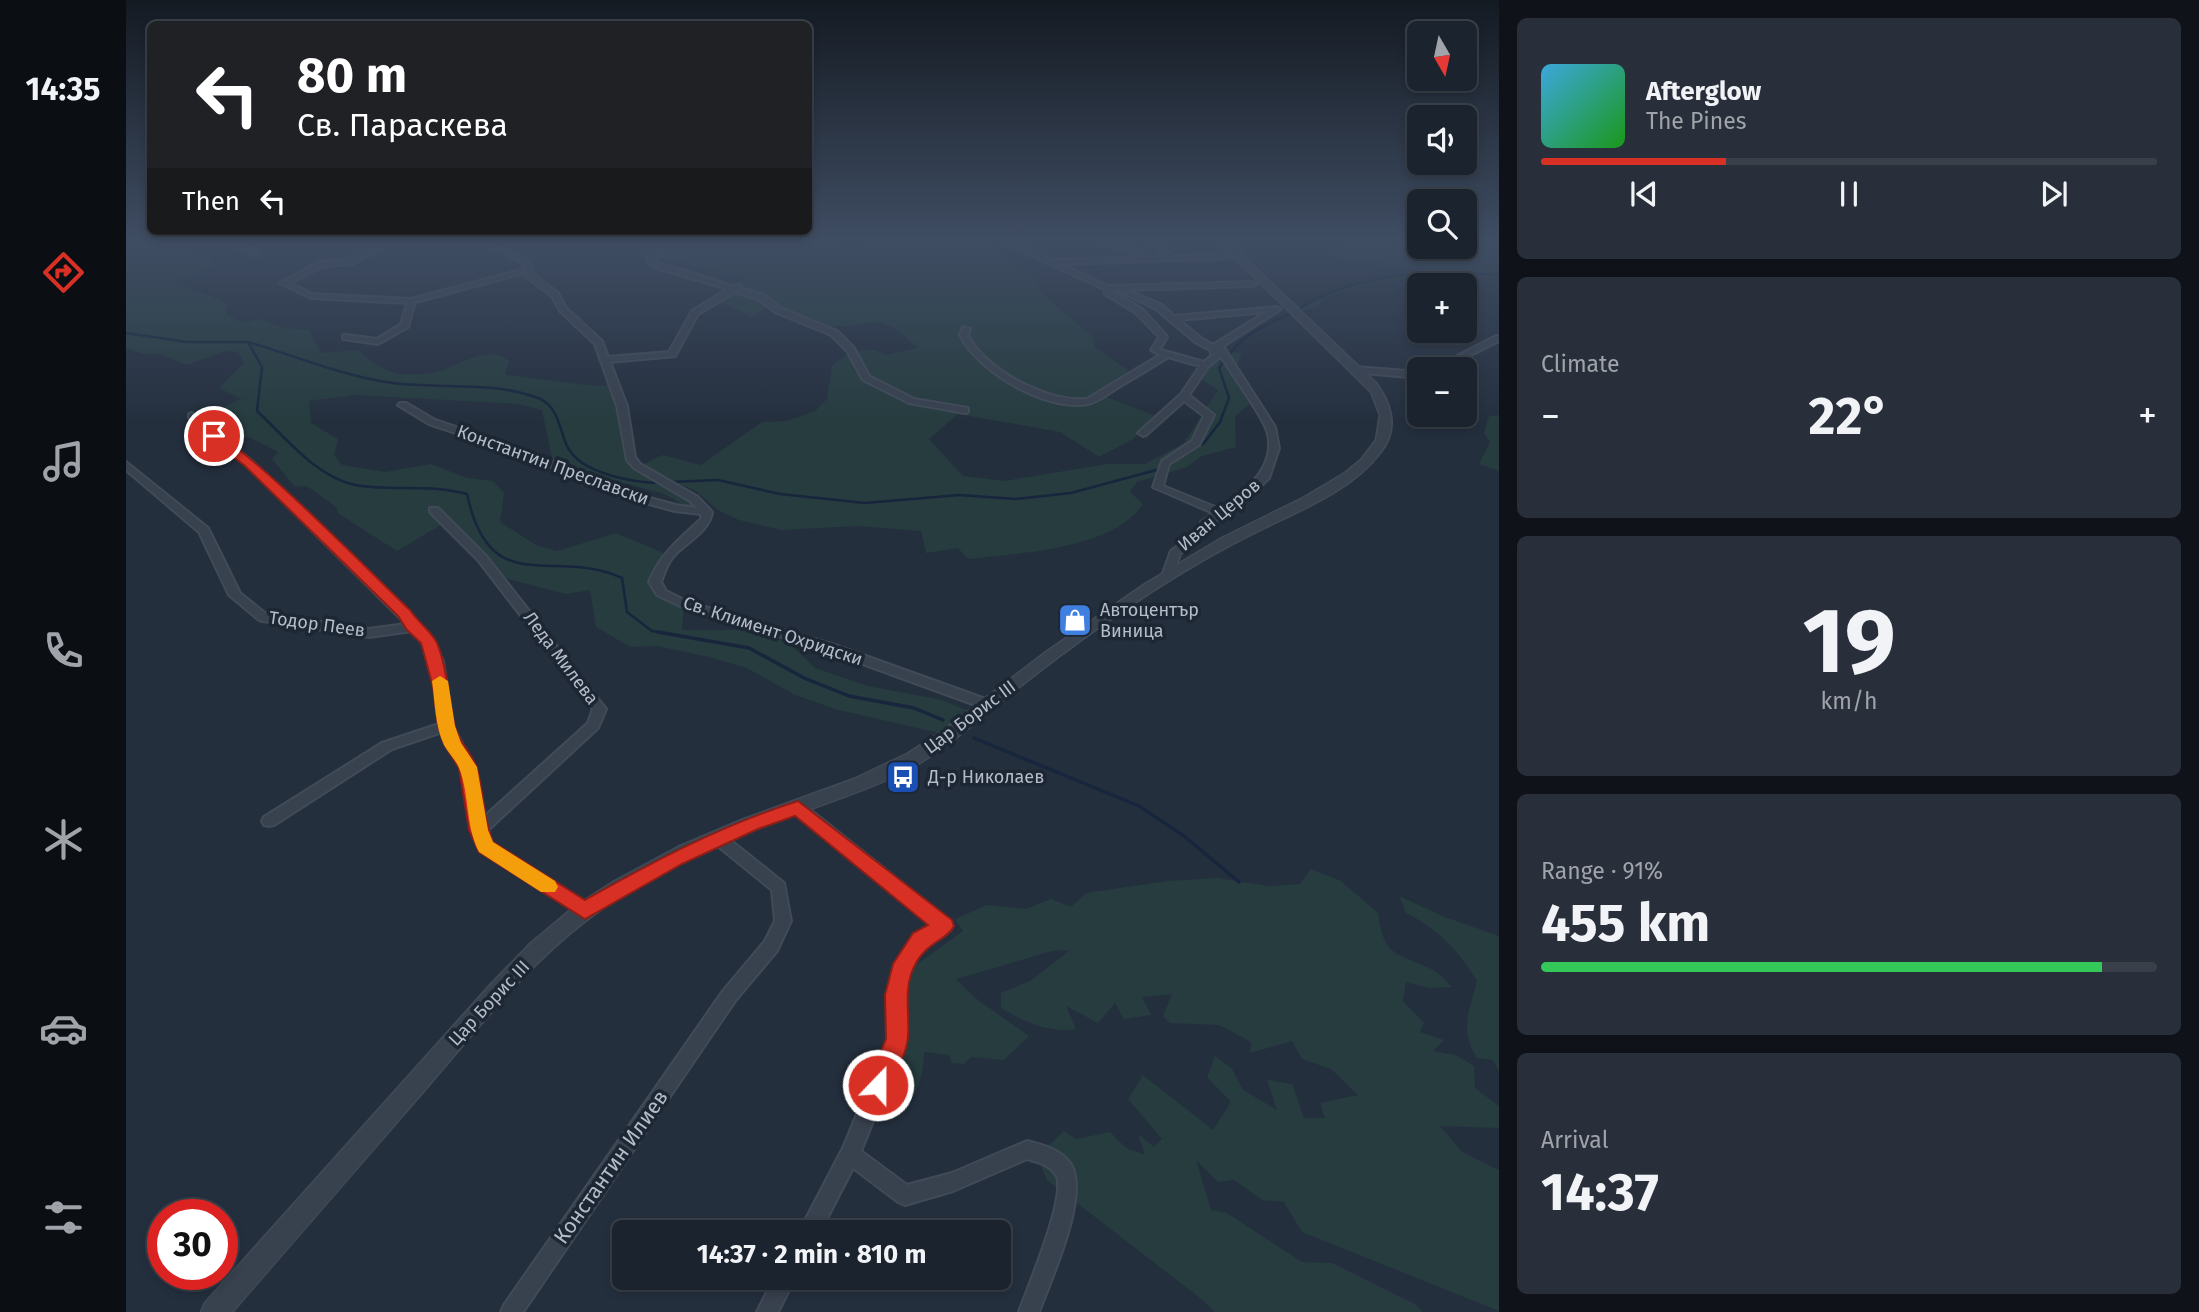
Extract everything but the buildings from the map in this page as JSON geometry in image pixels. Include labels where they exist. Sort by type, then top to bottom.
[{"type":"street","points":[[396,300],[414,300]]},
{"type":"street","points":[[558,300],[563,309],[599,343],[622,406],[630,458],[694,499],[707,512]]},
{"type":"street","points":[[605,360],[673,354],[695,313],[716,300]]},
{"type":"street","points":[[765,300],[778,310],[834,333],[851,350],[866,378],[912,401],[965,410]]},
{"type":"street","points":[[1120,300],[1148,319],[1163,337],[1155,350],[1165,356],[1205,365]]},
{"type":"street","points":[[1140,300],[1176,318],[1198,340],[1216,347]]},
{"type":"street","name":"Цар Борис III","points":[[214,1312],[498,991],[551,937],[585,910],[676,858],[896,768],[944,740],[986,705],[1119,606],[1360,467],[1378,448],[1387,428],[1382,398],[1283,300]]},
{"type":"street","points":[[346,337],[375,342],[393,335],[405,326],[411,301]]},
{"type":"street","points":[[1176,318],[1277,309],[1295,312]]},
{"type":"street","points":[[1216,347],[1277,309]]},
{"type":"street","points":[[966,329],[964,335],[968,346],[999,375],[1075,404],[1089,401],[1165,356]]},
{"type":"street","points":[[1460,357],[1499,338]]},
{"type":"street","points":[[1143,433],[1184,396],[1205,365],[1217,356],[1216,347]]},
{"type":"street","name":"Иван Церов","points":[[1168,576],[1175,553],[1208,528],[1206,522],[1237,503],[1265,476],[1274,448],[1270,427],[1216,347]]},
{"type":"street","points":[[1356,370],[1407,374]]},
{"type":"street","points":[[1184,396],[1209,415],[1196,443],[1164,467],[1158,487],[1222,513]]},
{"type":"street","name":"Константин Преславски","points":[[403,405],[432,422],[536,457],[616,492],[675,508],[707,512]]},
{"type":"street","points":[[192,416],[249,463],[404,614],[412,627],[428,641],[435,656],[446,726],[453,744],[468,767],[479,830],[486,847],[585,910]]},
{"type":"street","name":"Тодор Пеев","points":[[126,465],[205,530],[235,595],[263,617],[369,633],[412,627]]},
{"type":"street","name":"Леда Милева","points":[[434,510],[482,558],[549,640],[600,709],[593,724],[479,830]]},
{"type":"street","name":"Св. Климент Охридски","points":[[707,512],[706,520],[666,554],[655,582],[661,593],[684,604],[831,648],[986,705]]},
{"type":"street","points":[[269,821],[387,746],[446,726]]},
{"type":"street","points":[[798,808],[944,926],[920,939],[904,964],[895,995],[897,1039],[850,1154],[815,1220]]},
{"type":"street","name":"Константин Илиев","points":[[510,1312],[729,996],[771,946],[783,921],[779,887],[719,839]]},
{"type":"street","points":[[850,1154],[905,1195],[953,1182],[1027,1150],[1058,1162],[1068,1178],[1062,1216],[1028,1312]]},
{"type":"street","points":[[767,1312],[779,1290]]},
{"type":"green space","points":[[126,300],[220,300],[227,303],[226,315],[244,323],[258,319],[285,328],[309,330],[321,353],[358,350],[372,362],[394,373],[439,371],[476,357],[493,355],[509,361],[505,375],[594,386],[612,385],[630,458],[703,506],[683,504],[664,494],[591,474],[552,458],[542,410],[517,404],[353,395],[309,401],[311,423],[338,439],[334,455],[342,465],[386,472],[431,464],[467,478],[493,481],[504,493],[500,522],[536,545],[557,551],[616,533],[666,554],[660,566],[661,593],[684,604],[682,630],[743,630],[788,642],[815,668],[868,686],[942,700],[966,710],[939,733],[835,709],[793,694],[747,668],[709,657],[657,646],[630,647],[596,627],[590,590],[566,594],[493,575],[446,522],[397,551],[339,514],[336,507],[307,486],[295,487],[272,459],[278,452],[249,437],[231,441],[201,417],[241,399],[219,388],[244,363],[238,352],[228,350],[187,365],[160,354],[144,354],[126,348]]},
{"type":"green space","points":[[717,300],[1050,300],[1095,339],[1094,346],[1130,372],[1099,394],[1156,416],[1133,439],[1099,457],[1060,432],[958,414],[929,439],[963,476],[1004,481],[1107,464],[1145,464],[1184,443],[1218,390],[1198,377],[1219,351],[1242,353],[1233,377],[1253,401],[1235,416],[1236,447],[1202,456],[1187,467],[1137,482],[1130,492],[1143,504],[1129,519],[1110,531],[1063,547],[968,559],[958,548],[926,553],[921,531],[858,526],[781,530],[739,520],[718,510],[696,491],[642,465],[663,455],[701,465],[762,422],[786,421],[815,411],[827,399],[832,366],[844,357],[865,350],[886,355],[918,348],[903,335],[878,322],[850,326],[818,324],[771,305],[752,317]]},
{"type":"green space","points":[[1314,300],[1322,300],[1318,307],[1301,311],[1297,307]]},
{"type":"green space","points":[[1499,415],[1499,471],[1479,464],[1490,442],[1484,433],[1489,416]]},
{"type":"green space","points":[[1311,869],[1341,881],[1378,913],[1388,946],[1400,956],[1434,971],[1452,987],[1429,988],[1406,982],[1403,1001],[1424,1023],[1420,1032],[1444,1040],[1433,1051],[1456,1055],[1474,1066],[1475,1088],[1499,1106],[1499,1128],[1440,1126],[1462,1152],[1499,1170],[1499,1311],[1302,1232],[1284,1202],[1262,1200],[1234,1180],[1218,1182],[1196,1160],[1211,1210],[1227,1213],[1302,1262],[1332,1263],[1415,1304],[1423,1312],[1215,1312],[1047,1180],[1037,1156],[1064,1131],[1076,1139],[1110,1132],[1126,1148],[1145,1155],[1138,1134],[1154,1147],[1162,1139],[1128,1099],[1143,1075],[1213,1130],[1231,1102],[1207,1077],[1215,1056],[1232,1069],[1243,1090],[1277,1110],[1267,1080],[1292,1084],[1304,1118],[1325,1118],[1320,1103],[1358,1095],[1331,1069],[1302,1059],[1292,1041],[1250,1053],[1251,1042],[1219,1025],[1170,1023],[1163,1016],[1172,994],[1142,997],[1151,1015],[1124,1019],[1115,1003],[1098,1023],[1066,1006],[1076,1029],[1066,1030],[1037,1025],[1001,1008],[1001,993],[1030,981],[1070,950],[1052,951],[956,979],[974,997],[1029,1036],[1004,1060],[971,1057],[964,1064],[952,1063],[949,1055],[924,1052],[920,1080],[908,1104],[894,1118],[883,1101],[890,1090],[895,1068],[906,1051],[901,997],[910,969],[963,931],[955,919],[987,905],[1026,909],[1051,899],[1071,907],[1086,893],[1168,881],[1218,878],[1268,886],[1300,884]]},
{"type":"green space","points":[[1399,896],[1442,916],[1499,936],[1499,1071],[1493,1060],[1477,1058],[1468,1039],[1467,1021],[1477,981],[1447,942],[1406,913]]},
{"type":"waterway","points":[[1227,357],[1257,330],[1314,300]]},
{"type":"waterway","points":[[126,333],[187,342],[248,342]]},
{"type":"waterway","points":[[248,342],[369,379],[405,384],[501,389],[538,398],[550,406],[567,446],[584,464],[624,479],[662,483]]},
{"type":"waterway","points":[[248,342],[262,367],[257,411],[314,465],[341,481],[355,485],[438,489],[467,494],[477,527],[491,548],[508,560],[596,570],[622,578],[627,612],[652,631],[668,634]]},
{"type":"waterway","points":[[670,482],[718,480],[780,494],[865,503],[959,495],[1015,499],[1071,493],[1160,469],[1204,443],[1220,422],[1229,398],[1219,368],[1225,359]]},
{"type":"waterway","points":[[658,632],[749,648],[804,678],[849,696],[914,708],[943,720]]},
{"type":"waterway","points":[[974,738],[1139,806],[1184,836],[1239,882]]},
{"type":"slow traffic","points":[[440,681],[446,726],[453,744],[468,767],[479,830],[486,847],[548,887]]},
{"type":"place","name":"Автоцентър Виница","points":[[1075,620]]},
{"type":"place","name":"Д-р Николаев","points":[[903,777]]},
{"type":"route","points":[[214,436],[249,463],[404,614],[412,627],[428,641],[435,656],[446,726],[453,744],[468,767],[479,830],[486,847],[585,910],[676,858],[751,824],[798,808],[944,926],[920,939],[904,964],[895,995],[897,1039],[878,1085]]}]
